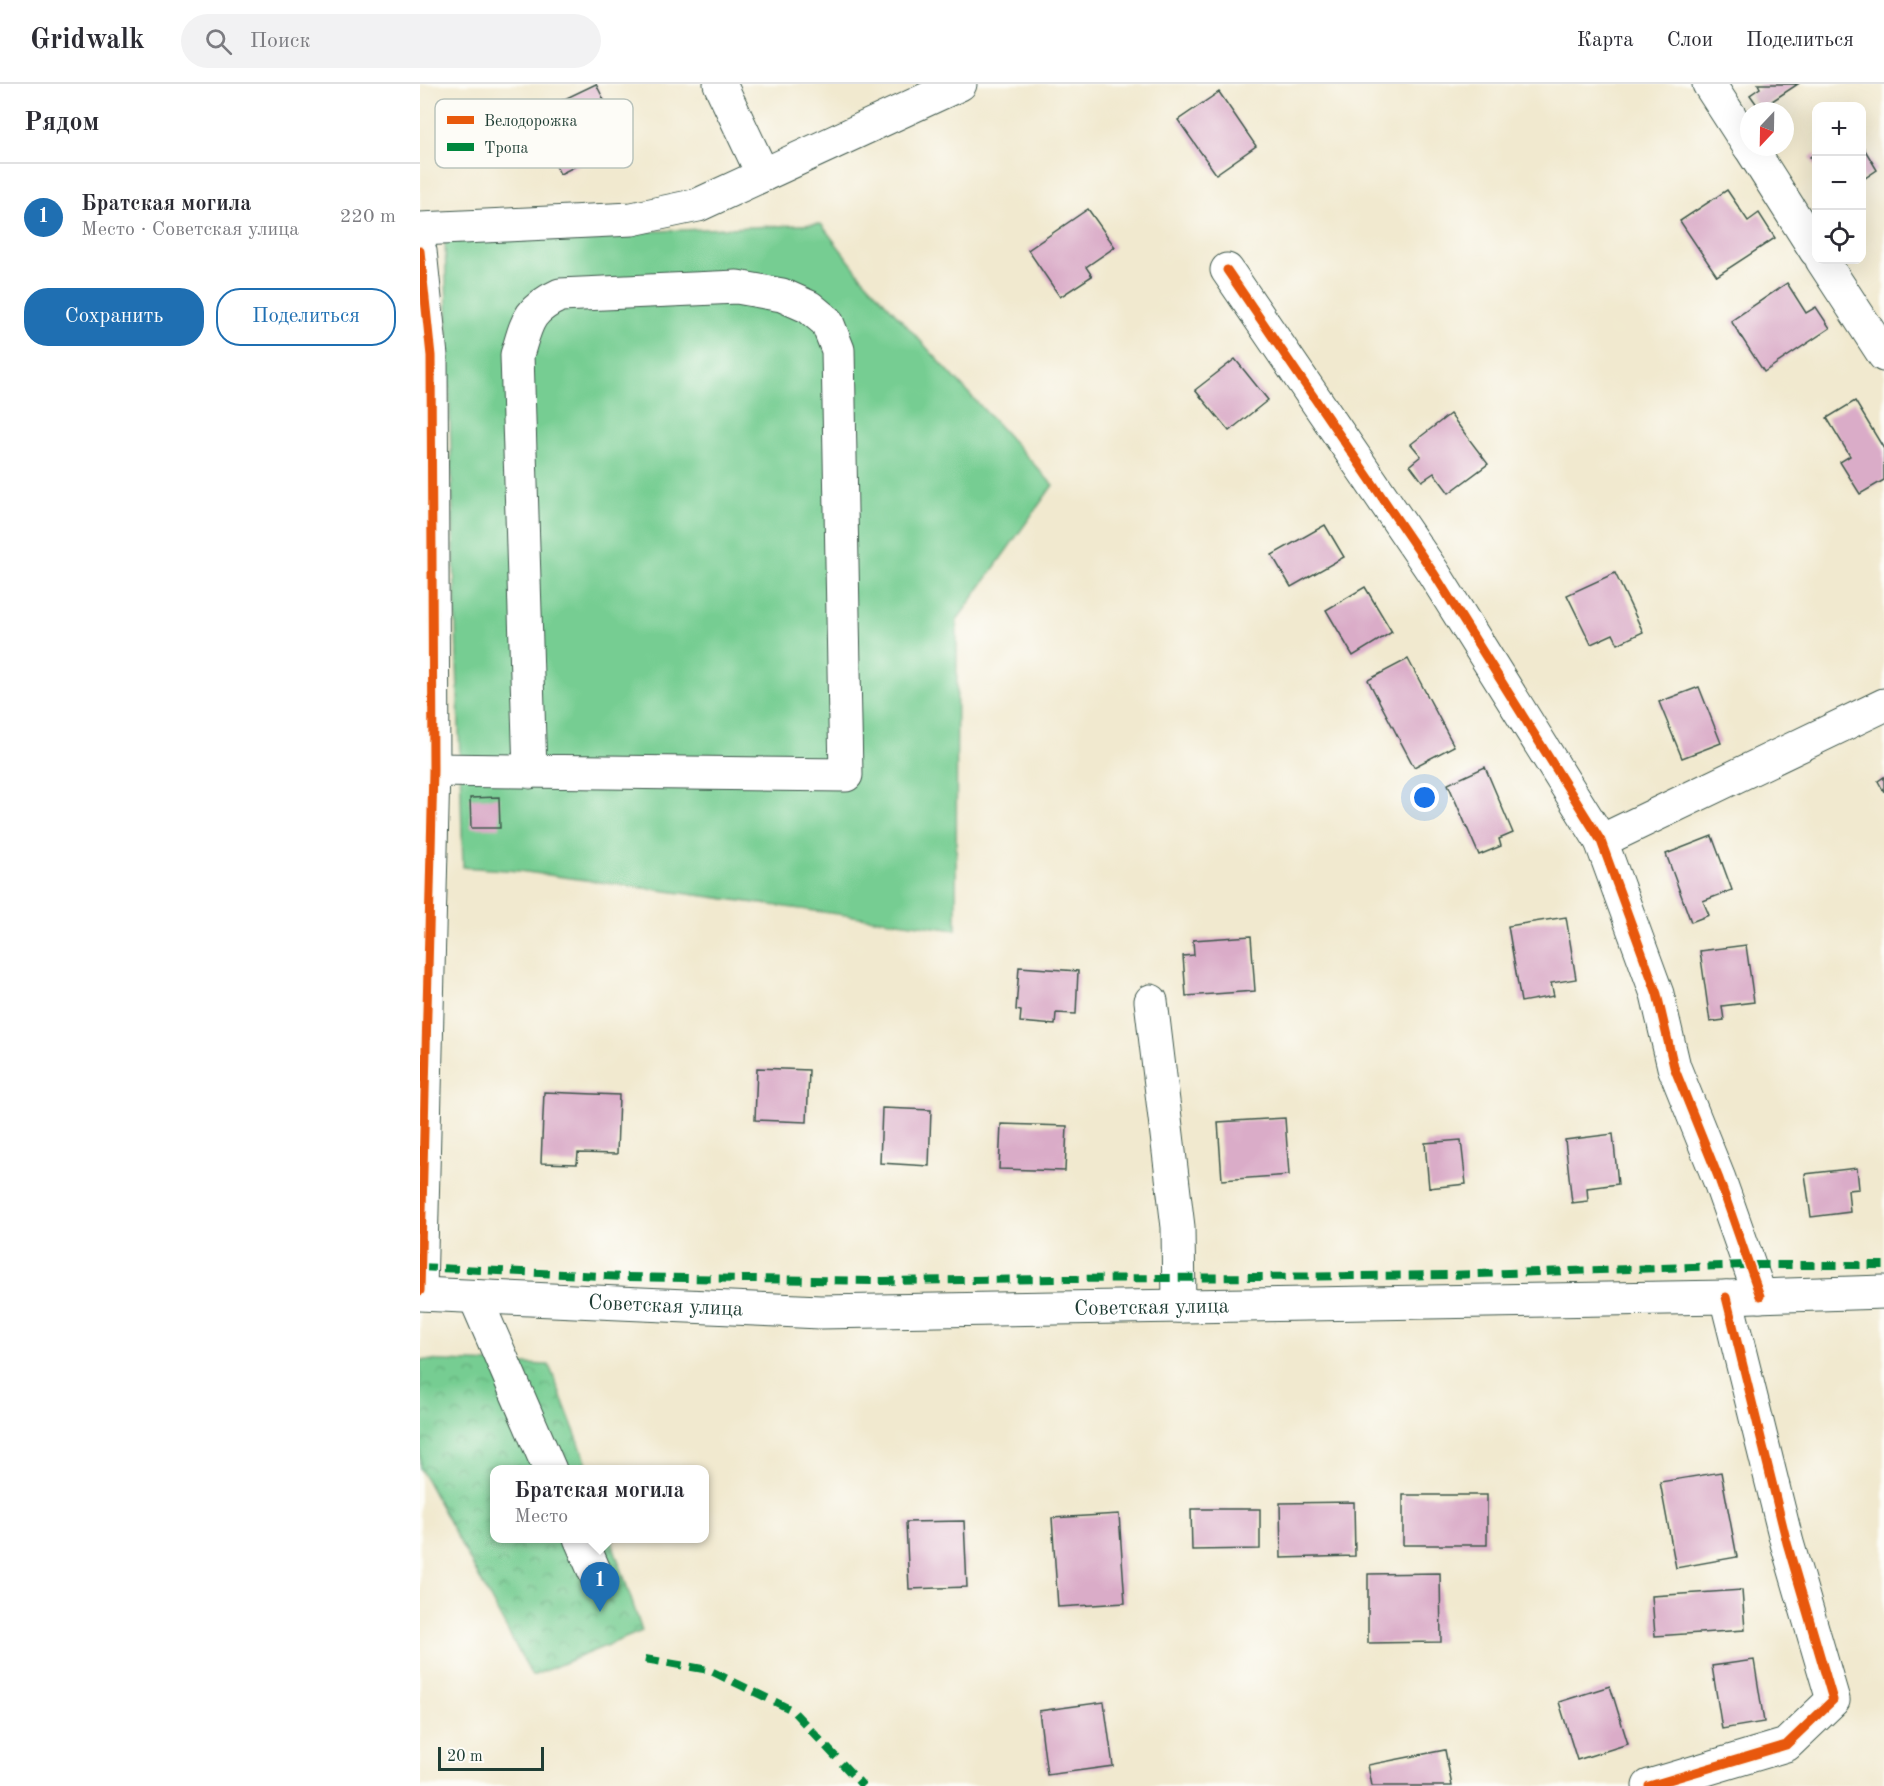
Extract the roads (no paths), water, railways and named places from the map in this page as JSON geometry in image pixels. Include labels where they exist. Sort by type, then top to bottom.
[{"type":"street","points":[[720,84],[763,175]]},
{"type":"street","points":[[420,229],[632,219],[698,205],[960,84]]},
{"type":"street","points":[[1709,84],[1740,132]]},
{"type":"street","points":[[1755,156],[1812,244]]},
{"type":"street","points":[[420,251],[431,356],[433,770],[420,1293]]},
{"type":"street","points":[[1825,264],[1884,355]]},
{"type":"street","points":[[1227,270],[1432,572],[1601,841],[1657,994],[1674,1067],[1719,1179],[1760,1296]]},
{"type":"street","points":[[433,770],[530,772],[846,775],[838,350],[827,322],[809,307],[782,295],[737,287],[560,295],[539,305],[527,322],[517,355],[530,772]]},
{"type":"street","points":[[1601,841],[1884,705]]},
{"type":"street","points":[[1151,1000],[1178,1227],[1179,1306]]},
{"type":"street","name":"Советская улица","points":[[420,1293],[820,1312],[1726,1297],[1884,1292]]},
{"type":"street","points":[[475,1297],[548,1465]]},
{"type":"street","points":[[1648,1786],[1786,1745],[1833,1700],[1787,1543],[1726,1297]]},
{"type":"street","points":[[582,1543],[597,1577]]},
{"type":"place","name":"Братская могила","points":[[600,1612]]}]
